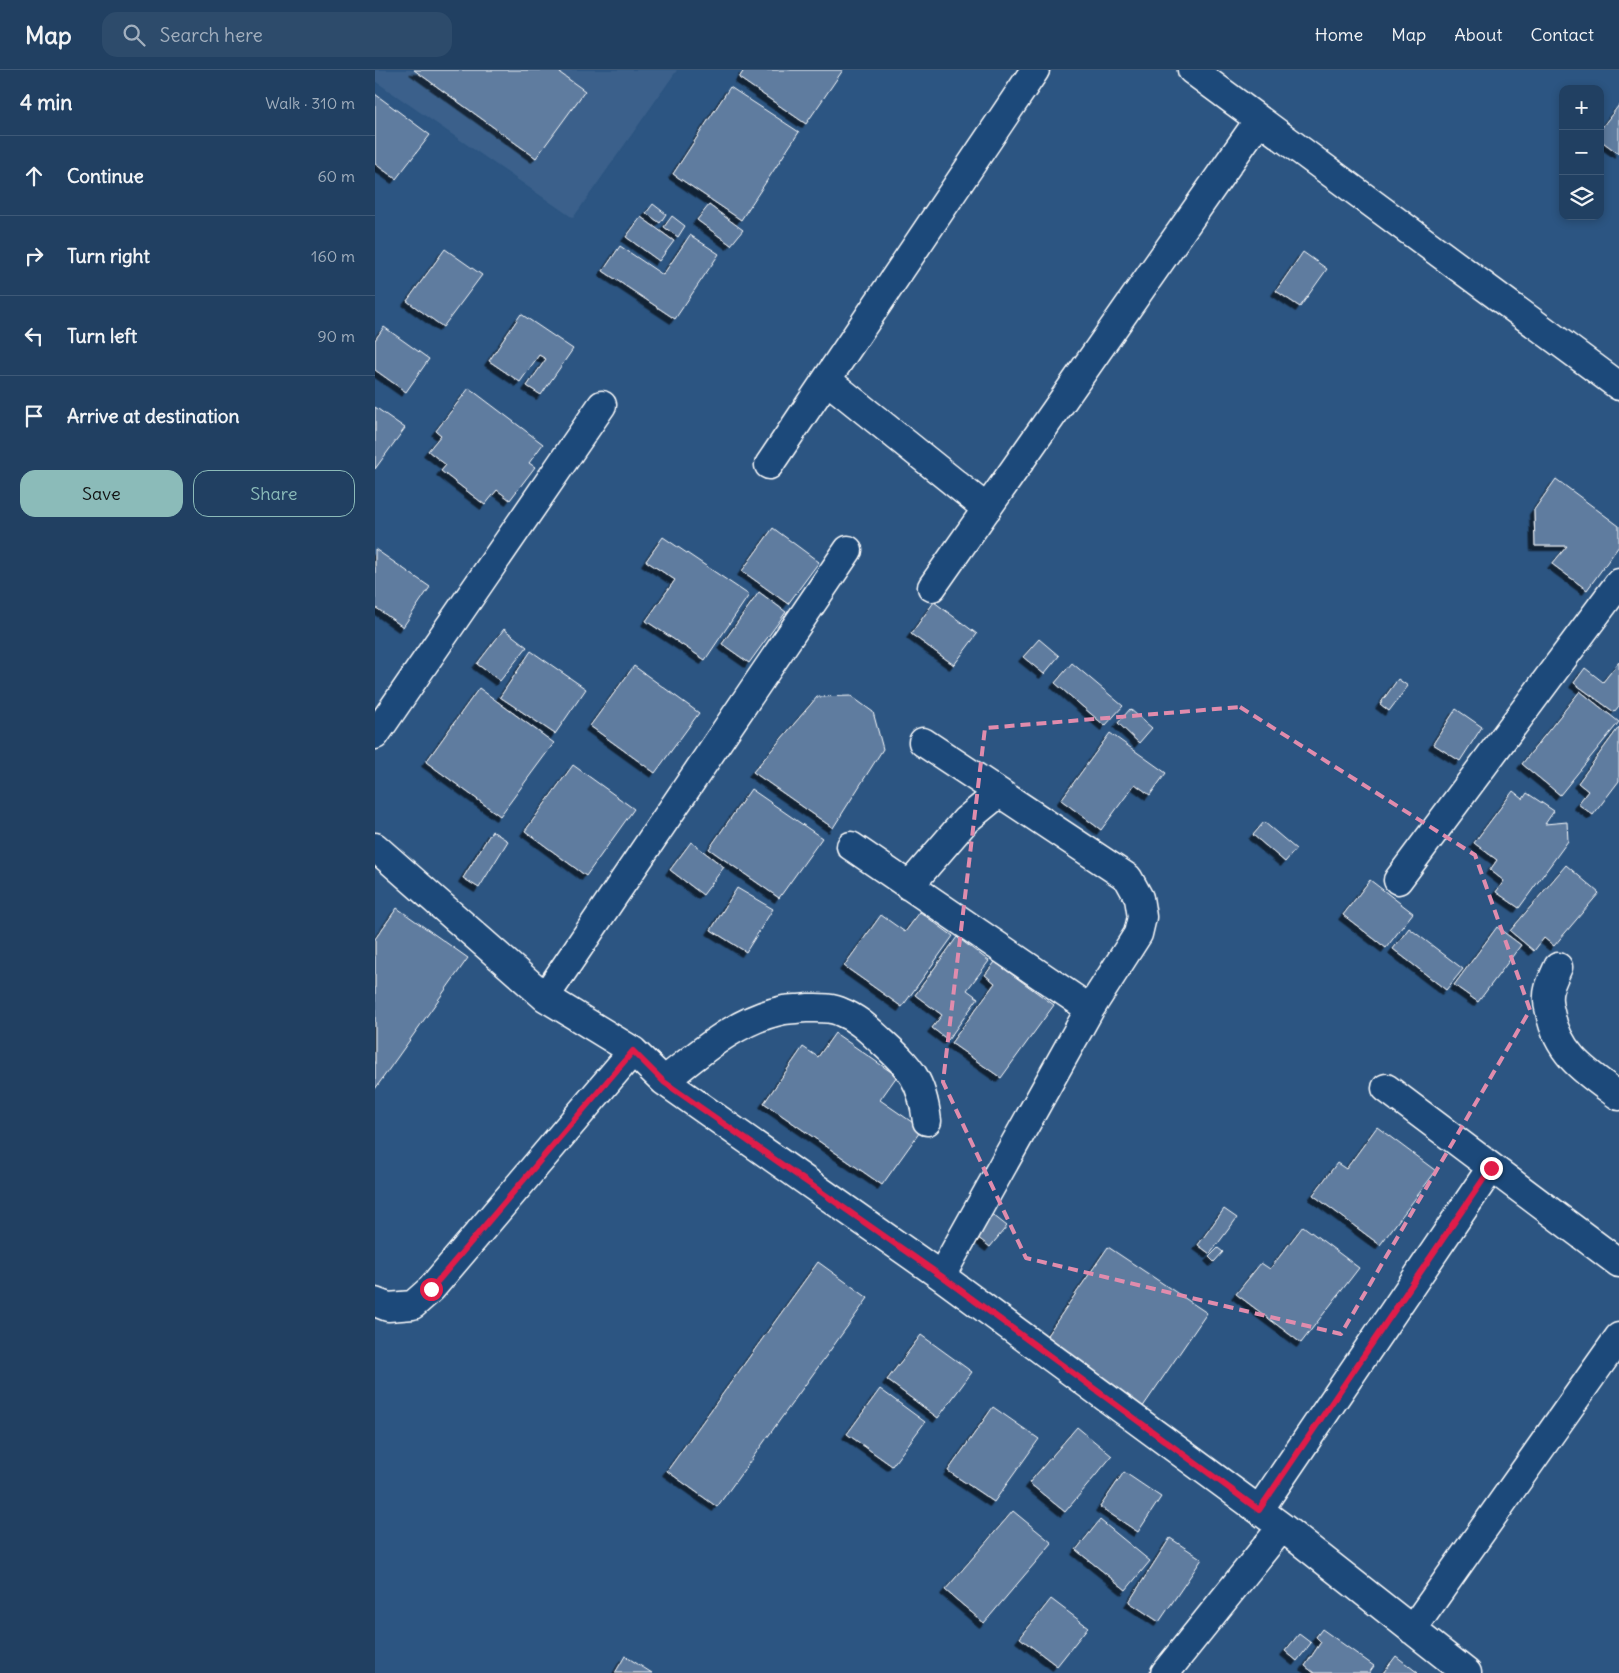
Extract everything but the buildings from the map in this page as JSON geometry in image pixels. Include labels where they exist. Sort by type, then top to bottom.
[{"type":"street","points":[[769,465],[1035,70]]},
{"type":"street","points":[[1192,70],[1619,386]]},
{"type":"street","points":[[932,587],[1259,120]]},
{"type":"street","points":[[827,380],[987,509]]},
{"type":"street","points":[[375,735],[602,405]]},
{"type":"street","points":[[545,997],[848,550]]},
{"type":"street","points":[[1398,880],[1619,583]]},
{"type":"street","points":[[923,742],[1128,878],[1139,898],[1142,918],[1138,934],[1090,1009],[941,1276]]},
{"type":"street","points":[[909,886],[967,820],[999,793]]},
{"type":"street","points":[[851,846],[1090,1009]]},
{"type":"street","points":[[375,847],[545,997],[633,1051],[664,1082],[941,1276],[1283,1527],[1467,1673]]},
{"type":"street","points":[[1558,968],[1549,990],[1549,1006],[1553,1028],[1564,1050],[1583,1070],[1619,1096]]},
{"type":"street","points":[[664,1082],[723,1035],[758,1018],[784,1010],[817,1008],[839,1010],[859,1021],[895,1054],[912,1073],[921,1089],[927,1121]]},
{"type":"street","points":[[375,1302],[387,1307],[413,1305],[431,1289],[633,1051]]},
{"type":"street","points":[[1386,1088],[1619,1263]]},
{"type":"street","points":[[1259,1510],[1491,1168]]},
{"type":"street","points":[[1412,1630],[1619,1337]]},
{"type":"street","points":[[1165,1673],[1283,1527]]},
{"type":"highlighted area","points":[[1240,707],[1475,855],[1530,1010],[1341,1334],[1026,1258],[943,1082],[985,728]]},
{"type":"shaded area","points":[[375,70],[677,70],[573,218],[375,81]]},
{"type":"route","points":[[431,1289],[633,1051],[664,1082],[941,1276],[1059,1365],[1259,1510],[1491,1168]]}]
